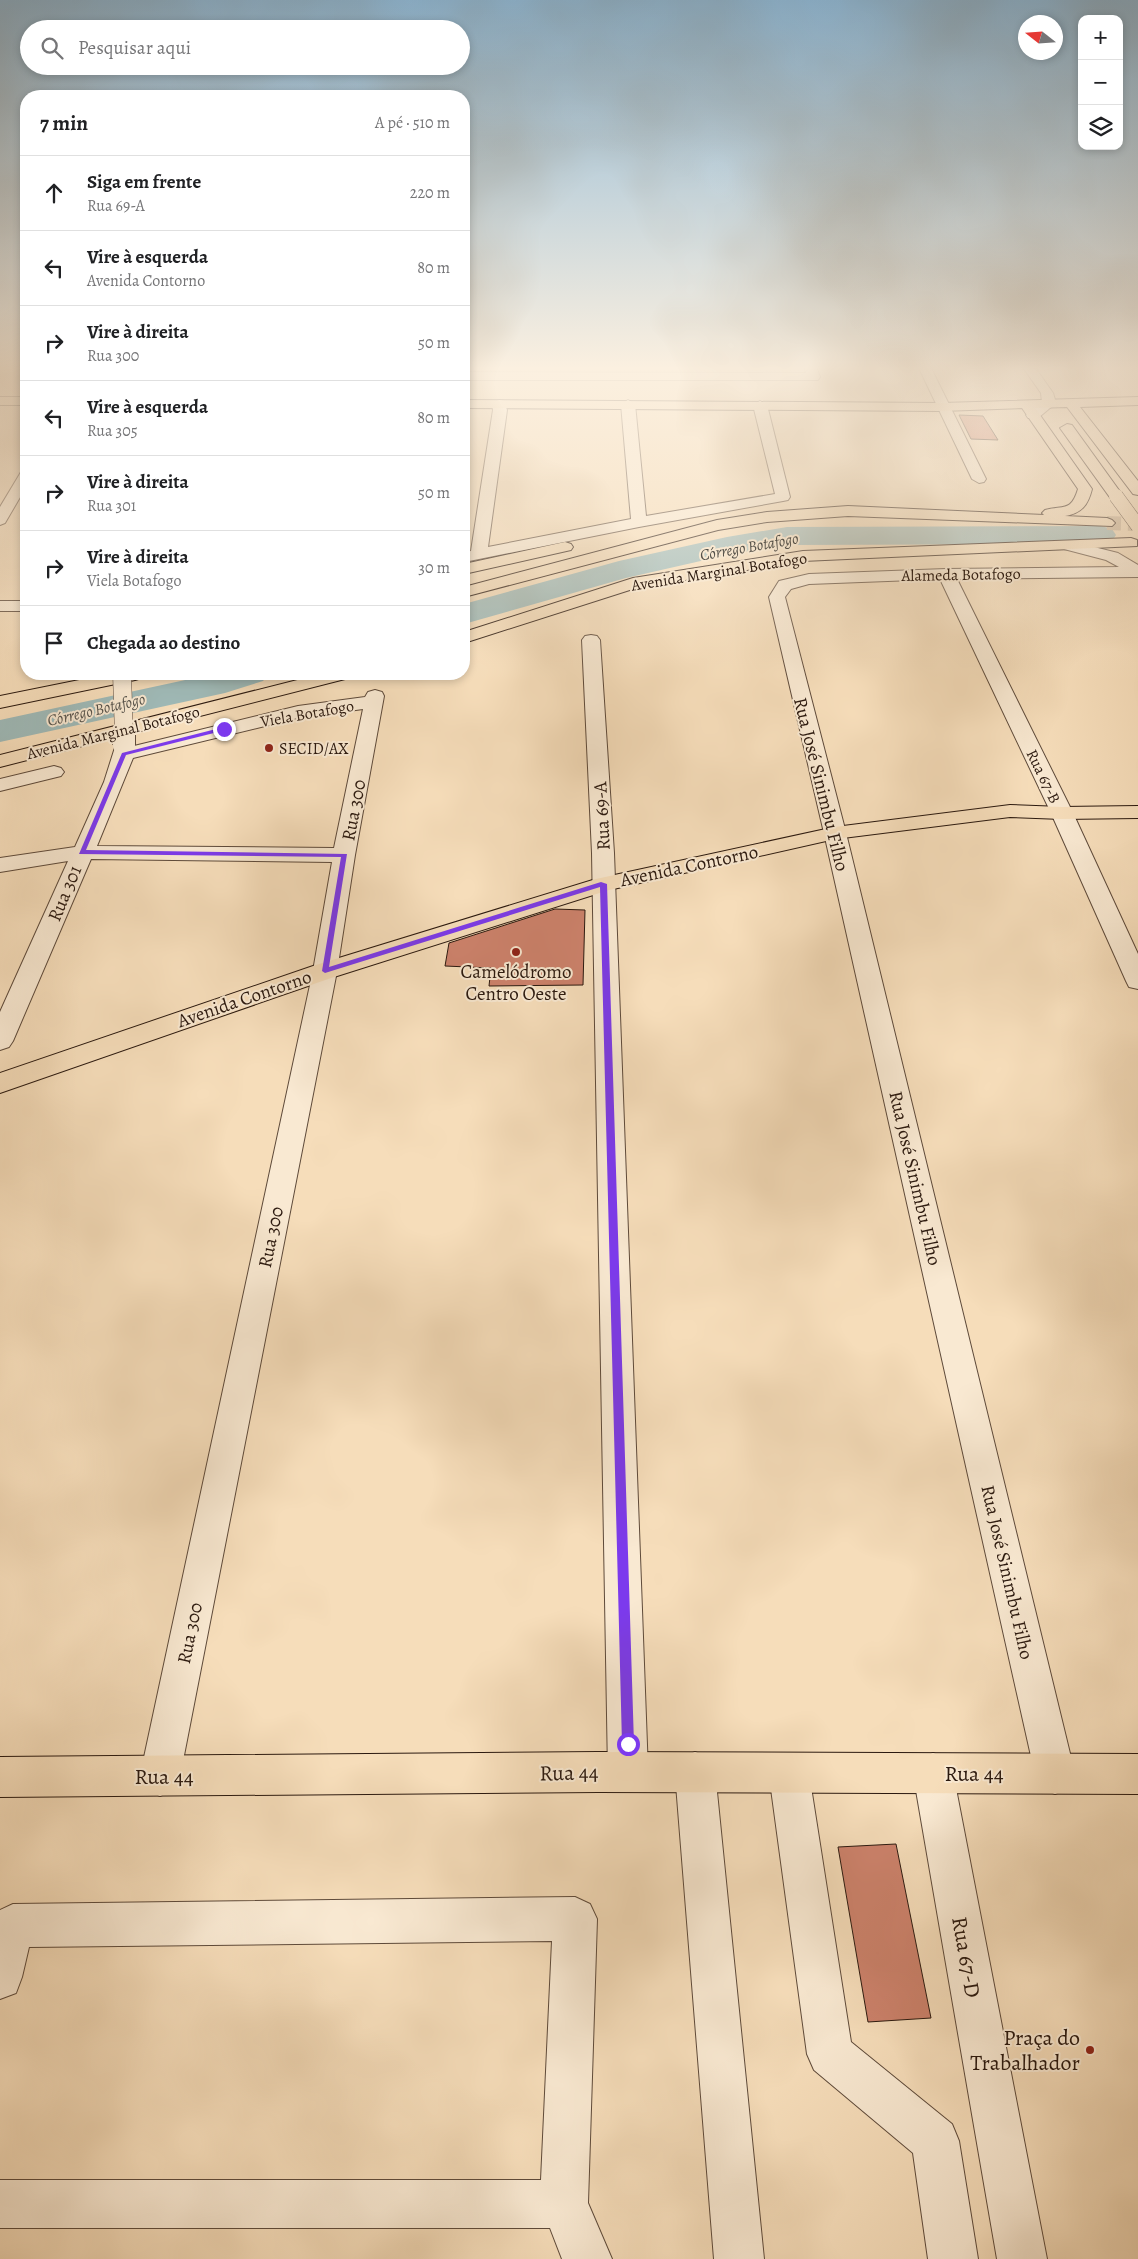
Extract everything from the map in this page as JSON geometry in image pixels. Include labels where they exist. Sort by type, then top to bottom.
[{"type":"main road","points":[[1000,516],[1072,512],[1082,502],[1085,488],[1073,471]]},
{"type":"main road","points":[[1098,471],[1138,526]]},
{"type":"main road","points":[[1123,471],[1138,491]]},
{"type":"main road","name":"Avenida Marginal Botafogo","points":[[470,590],[717,525],[767,517],[848,511],[1000,516],[1108,523]]},
{"type":"main road","points":[[470,569],[632,532],[717,525]]},
{"type":"main road","name":"Avenida Marginal Botafogo","points":[[470,636],[633,583],[803,556],[1131,543]]},
{"type":"main road","points":[[0,702],[105,680]]},
{"type":"main road","name":"Avenida Marginal Botafogo","points":[[0,761],[318,680]]},
{"type":"main road","name":"Avenida Contorno","points":[[0,1083],[325,971],[604,884],[835,833],[1010,811],[1062,813],[1138,812]]},
{"type":"main road","name":"Rua 44","points":[[0,1777],[628,1772],[1138,1774]]},
{"type":"street","points":[[488,471],[471,555],[639,522],[782,497],[776,471]]},
{"type":"street","points":[[634,471],[639,522]]},
{"type":"street","points":[[975,471],[979,479]]},
{"type":"street","points":[[1,519],[20,486]]},
{"type":"street","points":[[1,519],[18,518]]},
{"type":"street","points":[[1070,546],[1112,556],[1138,572]]},
{"type":"street","name":"Alameda Botafogo","points":[[785,585],[809,579],[946,574],[1138,572]]},
{"type":"street","name":"Rua 67-B","points":[[946,574],[1062,813],[1138,981]]},
{"type":"street","name":"Rua José Sinimbu Filho","points":[[785,585],[777,597],[835,833],[1055,1774]]},
{"type":"street","points":[[0,606],[20,606]]},
{"type":"street","name":"Rua 69-A","points":[[591,640],[604,884],[627,1660],[628,1772]]},
{"type":"street","points":[[122,680],[124,750]]},
{"type":"street","name":"Viela Botafogo","points":[[124,750],[298,712],[374,699]]},
{"type":"street","name":"Rua 300","points":[[160,1776],[325,971],[344,855],[374,699]]},
{"type":"street","name":"Rua 301","points":[[0,1041],[124,750]]},
{"type":"street","points":[[0,785],[54,772]]},
{"type":"street","points":[[0,865],[82,852],[344,855]]},
{"type":"street","points":[[695,1772],[739,2259]]},
{"type":"street","name":"Rua 67-D","points":[[933,1773],[1022,2259]]},
{"type":"street","points":[[789,1774],[830,2054],[935,2141],[953,2259]]},
{"type":"street","points":[[0,1977],[13,1926],[575,1919],[564,2204],[587,2259]]},
{"type":"street","points":[[0,2204],[564,2204]]},
{"type":"building","name":"Camelódromo Centro Oeste","points":[[555,909],[585,910],[583,985],[489,986],[491,968],[445,966],[449,943]]},
{"type":"building","points":[[896,1844],[931,2018],[868,2022],[838,1847]]},
{"type":"waterway","name":"Córrego Botafogo","points":[[470,612],[619,570],[727,546],[787,536],[1101,535]]},
{"type":"waterway","name":"Córrego Botafogo","points":[[0,731],[230,680]]},
{"type":"tunnel","points":[[1107,523],[1138,524]]},
{"type":"place","name":"SECID/AX","points":[[269,748]]},
{"type":"place","name":"Camelódromo Centro Oeste","points":[[516,952]]},
{"type":"place","name":"Praça do Trabalhador","points":[[1090,2050]]},
{"type":"route","points":[[224,729],[124,754],[114,782],[82,852],[344,855],[325,971],[604,884],[603,903],[628,1744]]}]
